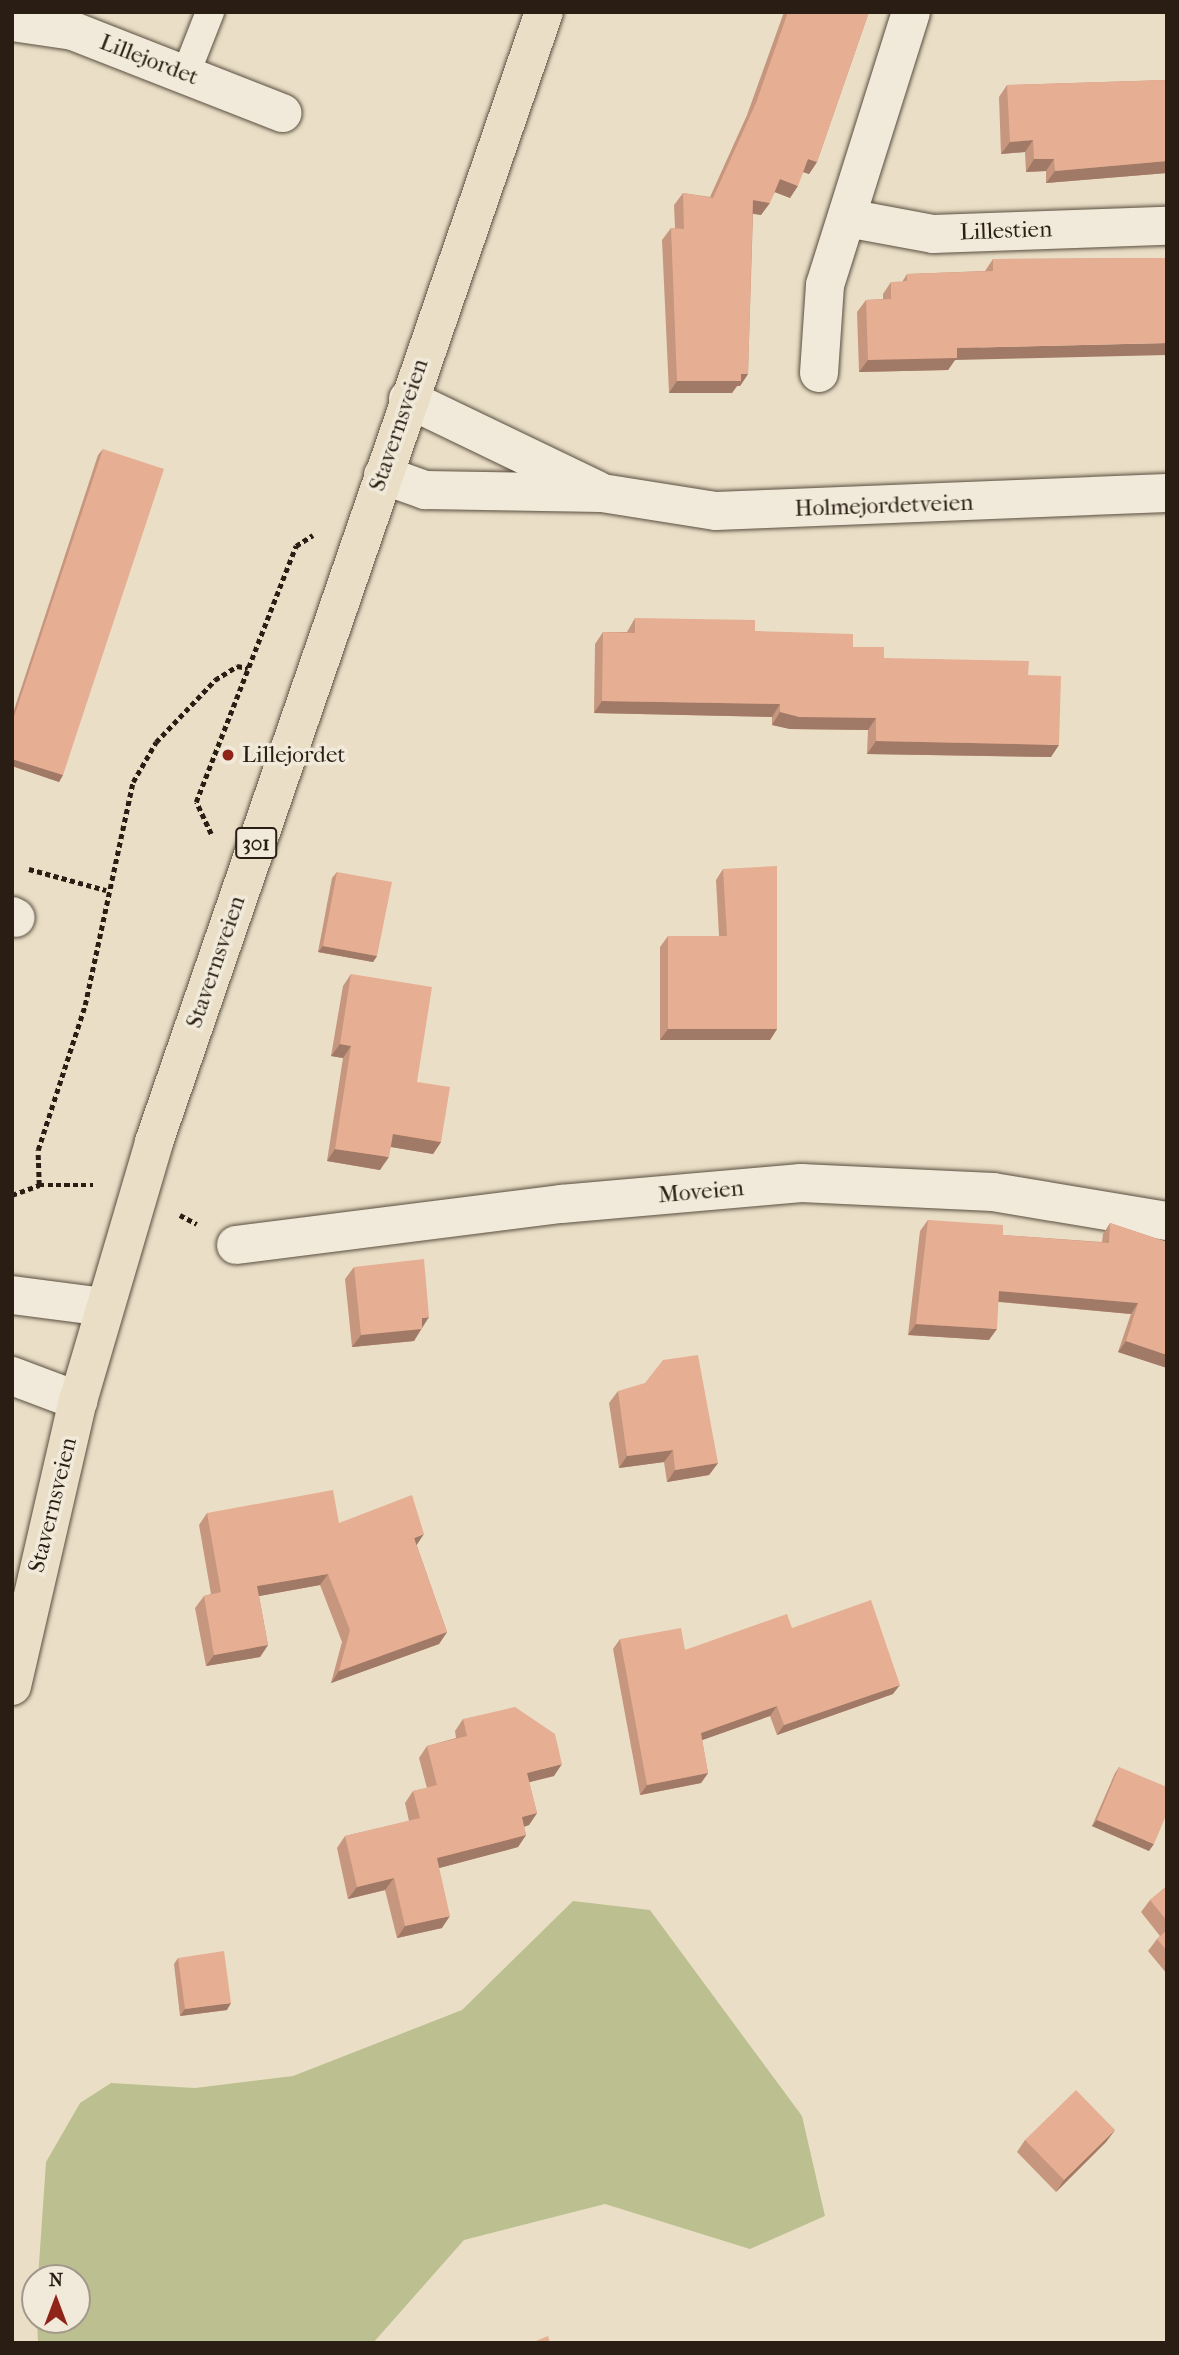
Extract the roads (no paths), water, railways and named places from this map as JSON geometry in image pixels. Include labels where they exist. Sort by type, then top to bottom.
[{"type":"main road","name":"Stavernsveien","points":[[12,1686],[78,1401],[104,1307],[251,858],[544,12]]},
{"type":"street","points":[[819,373],[825,285],[911,12]]},
{"type":"street","name":"Lillejordet","points":[[12,22],[73,31],[186,73],[282,113]]},
{"type":"street","name":"Lillestien","points":[[847,218],[933,234],[1167,226]]},
{"type":"street","name":"Holmejordetveien","points":[[408,399],[602,493]]},
{"type":"street","name":"Holmejordetveien","points":[[383,475],[425,490],[602,493],[716,511],[1167,493]]},
{"type":"street","name":"Moveien","points":[[236,1245],[561,1204],[801,1183],[993,1192],[1167,1222]]},
{"type":"street","points":[[12,1296],[104,1307]]},
{"type":"street","points":[[12,1376],[78,1401]]},
{"type":"lane","points":[[186,73],[210,12]]},
{"type":"place","name":"Lillejordet","points":[[228,755]]}]
